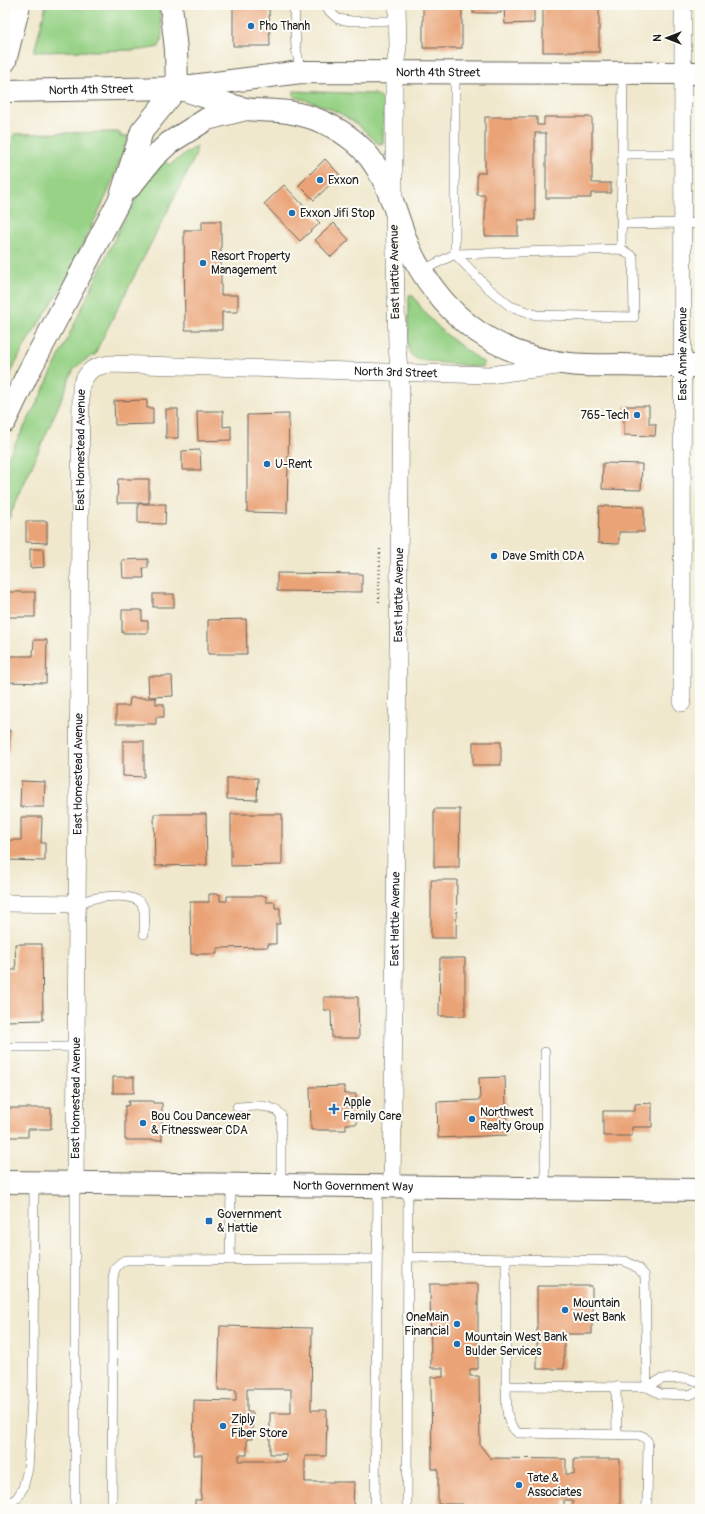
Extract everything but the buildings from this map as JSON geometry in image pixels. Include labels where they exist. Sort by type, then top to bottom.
[{"type":"main road","points":[[5,61],[19,5]]},
{"type":"main road","points":[[5,421],[120,199],[142,131],[177,88],[176,50],[171,5]]},
{"type":"main road","name":"North 4th Street","points":[[5,91],[177,88],[301,72],[394,73],[454,71],[692,73]]},
{"type":"main road","name":"North 4th Street","points":[[177,88],[246,109],[289,112],[310,117],[340,131],[355,142],[371,158],[385,181],[409,248],[422,271],[444,303],[467,325],[479,334],[516,353],[542,360],[570,364]]},
{"type":"main road","points":[[120,199],[153,158],[168,143],[207,119],[246,109]]},
{"type":"main road","name":"North 3rd Street","points":[[570,364],[692,366]]},
{"type":"main road","name":"North Government Way","points":[[5,1182],[700,1190]]},
{"type":"street","name":"East Annie Avenue","points":[[682,703],[692,366],[692,224],[684,154],[692,73],[683,5]]},
{"type":"street","name":"East Hattie Avenue","points":[[393,1186],[401,390],[397,347],[394,206],[394,73],[398,46],[398,13]]},
{"type":"street","name":"North 3rd Street","points":[[92,369],[96,366],[110,364],[489,375],[570,364]]},
{"type":"street","name":"East Homestead Avenue","points":[[75,1183],[82,385],[88,372],[92,369]]},
{"type":"street","points":[[5,903],[78,904]]},
{"type":"lane","points":[[294,5],[296,48],[301,72]]},
{"type":"lane","points":[[328,5],[328,10],[338,19],[352,21],[398,13]]},
{"type":"lane","points":[[422,271],[455,254],[621,249],[633,257],[634,317],[536,315],[510,306],[488,288],[455,254],[454,71]]},
{"type":"lane","points":[[621,249],[623,73]]},
{"type":"lane","points":[[622,154],[684,154]]},
{"type":"lane","points":[[622,224],[692,224]]},
{"type":"lane","points":[[78,904],[94,898],[127,896],[136,898],[142,904],[144,913],[144,934]]},
{"type":"lane","points":[[5,1047],[77,1047]]},
{"type":"lane","points":[[545,1052],[545,1188]]},
{"type":"lane","points":[[237,1107],[271,1107],[277,1110],[281,1115],[281,1185]]},
{"type":"lane","points":[[5,1506],[17,1498],[23,1488],[28,1469],[33,1381],[34,1182]]},
{"type":"lane","points":[[75,1183],[75,1509]]},
{"type":"lane","points":[[230,1260],[231,1185]]},
{"type":"lane","points":[[393,1186],[408,1257],[407,1509]]},
{"type":"lane","points":[[375,1509],[377,1259],[393,1186]]},
{"type":"lane","points":[[408,1257],[625,1261],[638,1268],[645,1276],[647,1387]]},
{"type":"lane","points":[[112,1509],[114,1270],[119,1263],[125,1260],[377,1259]]},
{"type":"lane","points":[[506,1259],[506,1386],[508,1421],[512,1428],[518,1433],[639,1435],[644,1437],[648,1442],[647,1504],[645,1509]]},
{"type":"lane","points":[[647,1387],[662,1379],[687,1378],[700,1382]]},
{"type":"lane","points":[[506,1386],[647,1387],[661,1394],[688,1395],[700,1391]]},
{"type":"lane","points":[[616,1386],[617,1435]]},
{"type":"green space","points":[[46,5],[159,5],[162,32],[161,42],[159,47],[142,50],[34,52]]},
{"type":"green space","points":[[294,91],[374,94],[379,96],[383,100],[384,104],[383,143],[379,144],[363,129],[345,116],[312,102],[294,97]]},
{"type":"green space","points":[[119,132],[121,134],[120,137],[129,136],[108,192],[63,286],[25,345],[5,385],[5,170],[14,134]]},
{"type":"green space","points":[[197,146],[195,157],[97,349],[96,354],[83,361],[75,368],[70,377],[5,527],[5,463],[40,397],[119,229],[148,178],[165,160],[169,165]]},
{"type":"green space","points":[[409,295],[414,297],[436,325],[454,341],[483,362],[484,366],[478,367],[419,360],[411,355],[408,346]]},
{"type":"place","name":"Pho Thanh","points":[[251,26]]},
{"type":"place","name":"Exxon","points":[[320,180]]},
{"type":"place","name":"Exxon Jifi Stop","points":[[292,213]]},
{"type":"place","name":"Resort Property Management","points":[[203,263]]},
{"type":"place","name":"765-Tech","points":[[637,415]]},
{"type":"place","name":"U-Rent","points":[[267,464]]},
{"type":"place","name":"Dave Smith CDA","points":[[494,556]]},
{"type":"place","name":"Apple Family Care","points":[[334,1109]]},
{"type":"place","name":"Northwest Realty Group","points":[[472,1119]]},
{"type":"place","name":"Bou Cou Dancewear & Fitnesswear CDA","points":[[143,1123]]},
{"type":"place","name":"Government & Hattie","points":[[209,1221]]},
{"type":"place","name":"Mountain West Bank","points":[[565,1310]]},
{"type":"place","name":"OneMain Financial","points":[[457,1324]]},
{"type":"place","name":"Mountain West Bank Bulder Services","points":[[457,1344]]},
{"type":"place","name":"Ziply Fiber Store","points":[[223,1426]]},
{"type":"place","name":"Tate & Associates","points":[[519,1485]]}]
